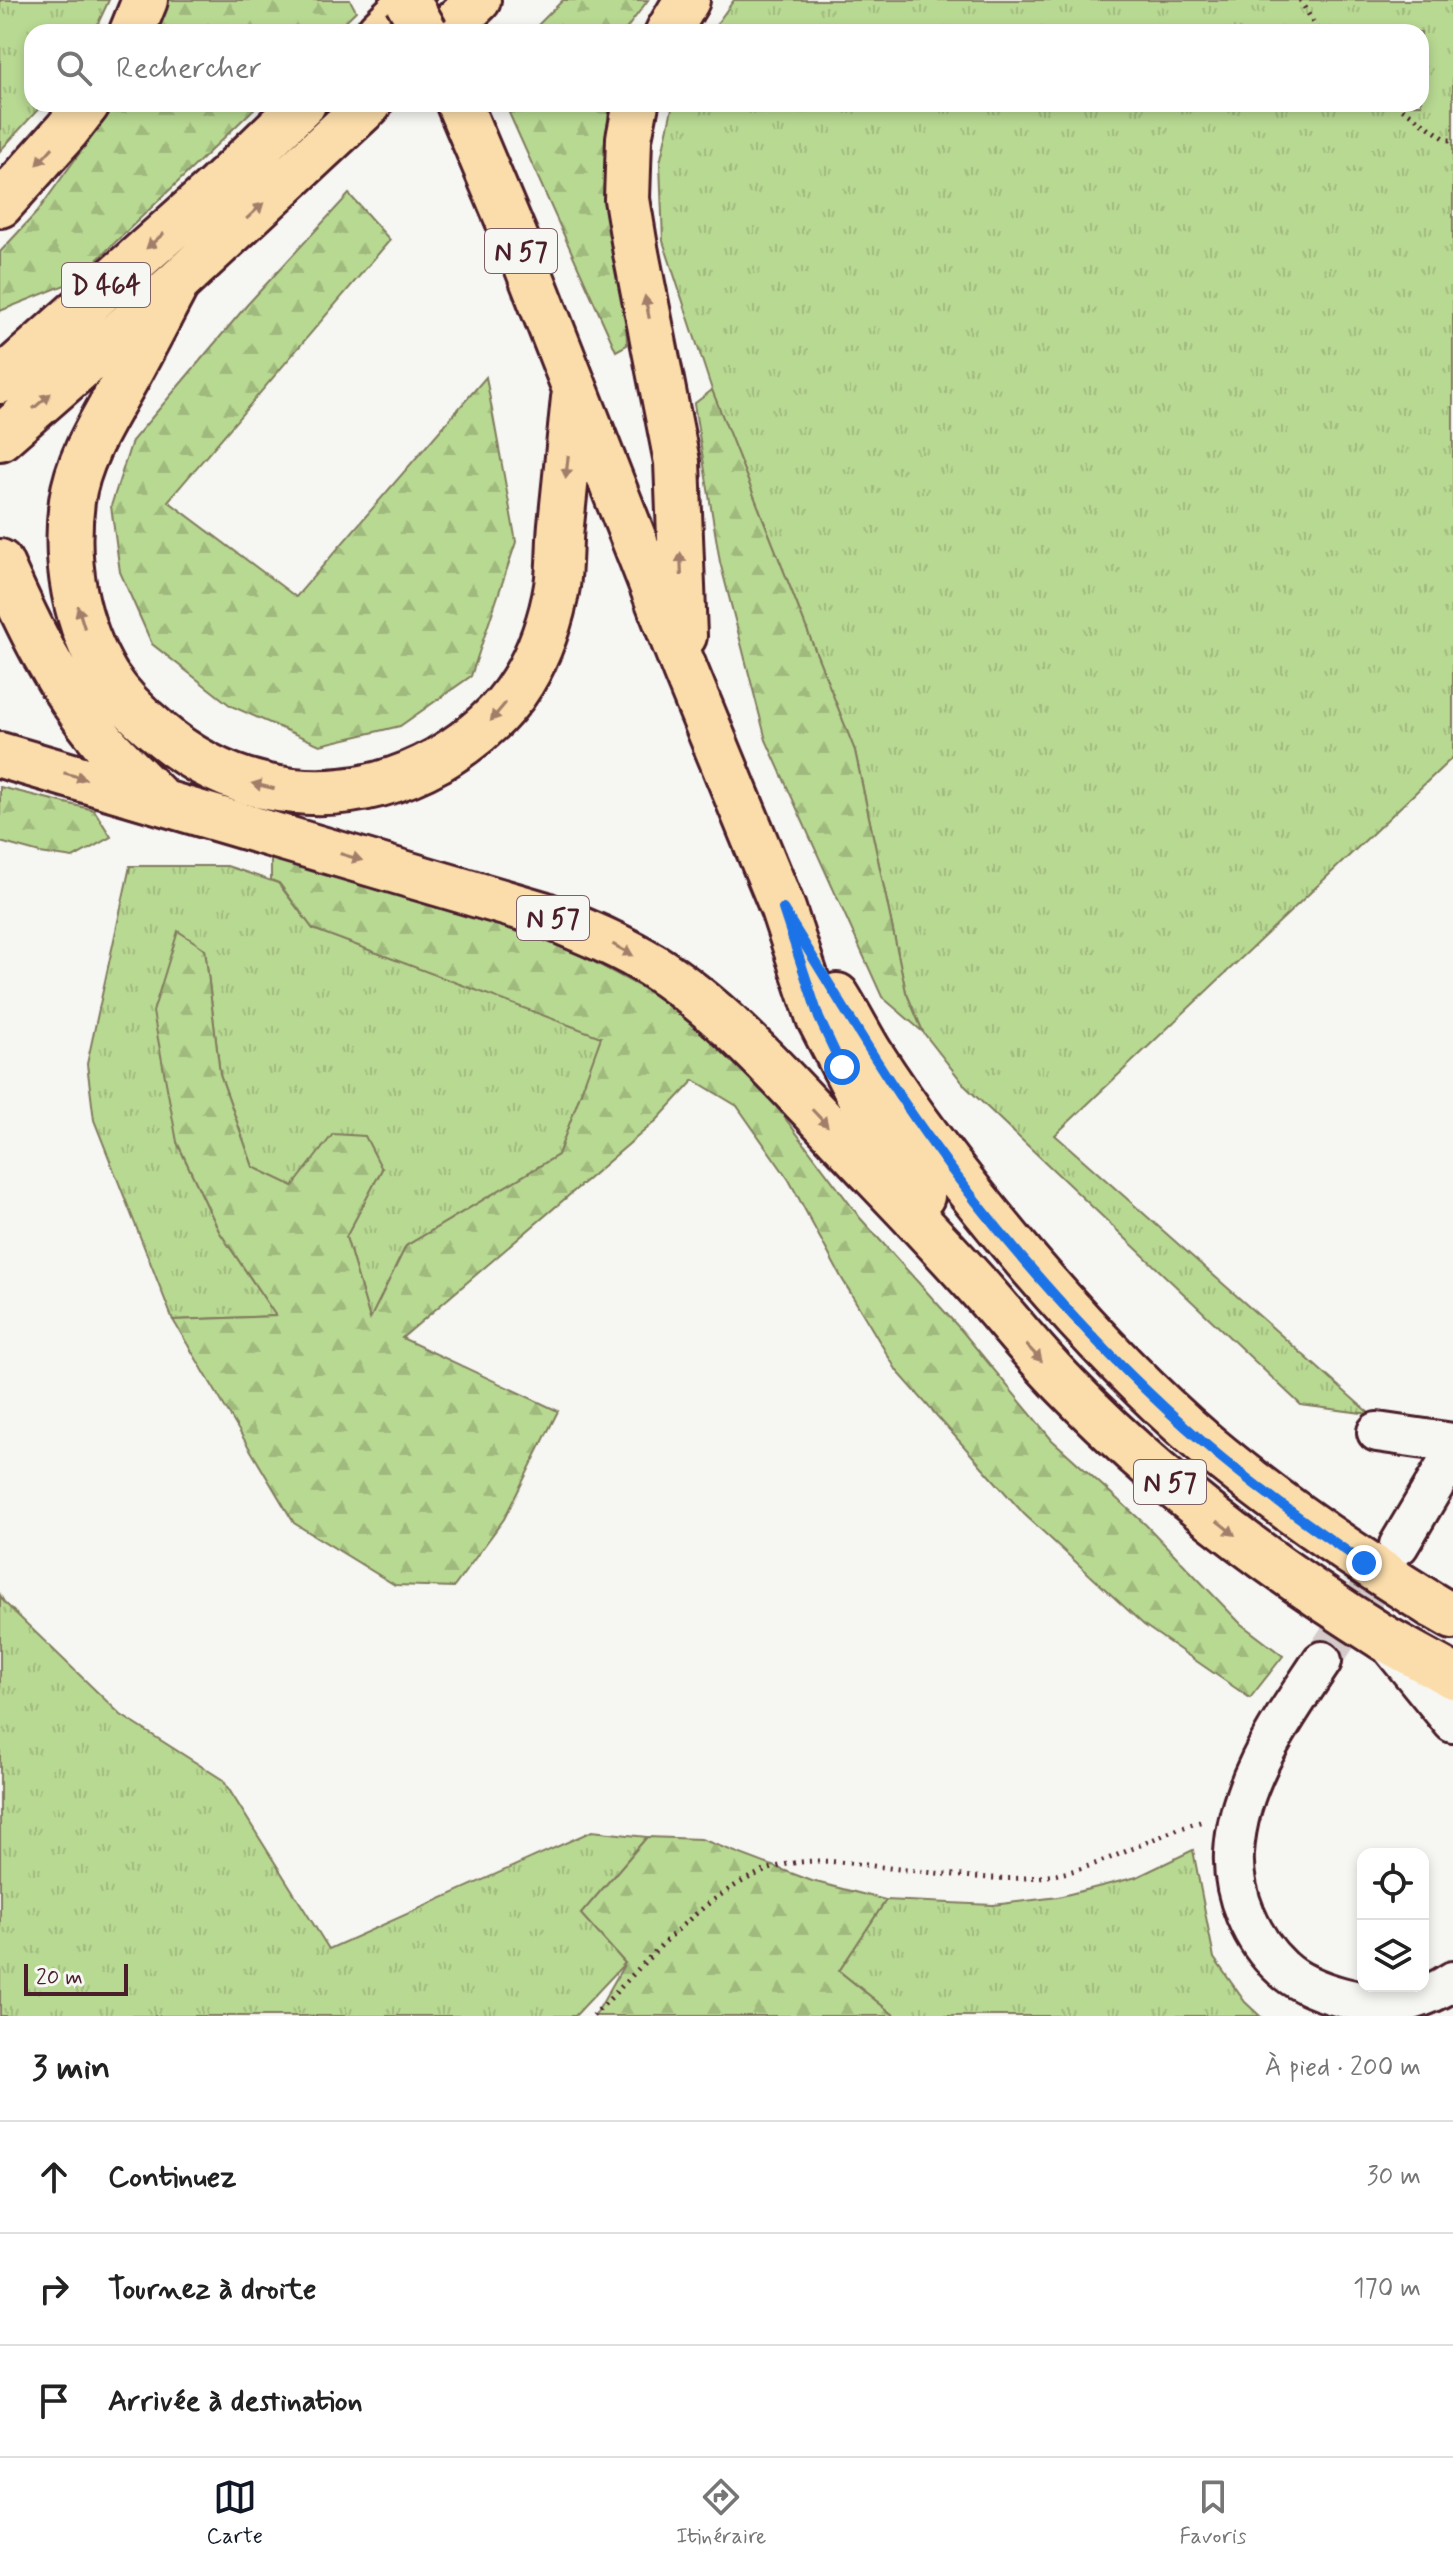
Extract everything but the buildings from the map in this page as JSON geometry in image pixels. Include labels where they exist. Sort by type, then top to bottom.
[{"type":"main road","points":[[135,24],[145,0]]},
{"type":"main road","points":[[386,24],[409,0],[421,24]]},
{"type":"main road","points":[[453,24],[478,0]]},
{"type":"main road","points":[[673,24],[687,0]]},
{"type":"main road","points":[[0,205],[81,112]]},
{"type":"main road","name":"D 464","points":[[0,381],[214,190],[295,112]]},
{"type":"main road","name":"D 464","points":[[0,438],[177,283],[360,112]]},
{"type":"main road","name":"N 57","points":[[463,112],[783,909],[819,1018],[842,1067],[896,1159],[984,1293]]},
{"type":"main road","points":[[634,112],[629,138],[627,199],[677,462],[685,670]]},
{"type":"main road","points":[[177,283],[102,422],[79,474],[69,541],[72,581],[88,640],[108,678],[137,715],[176,748],[234,779],[294,793],[363,789],[415,773],[455,749],[492,720],[522,683],[547,629],[557,587],[575,390]]},
{"type":"main road","points":[[0,562],[47,660],[77,709],[103,742],[160,800]]},
{"type":"main road","name":"N 57","points":[[0,755],[543,914],[604,939],[652,966],[693,994],[775,1070],[984,1293],[1068,1389],[1170,1482],[1282,1570],[1384,1638],[1453,1676]]},
{"type":"main road","name":"N 57","points":[[783,909],[869,1052],[928,1137],[994,1222],[1063,1303],[1157,1401],[1205,1444],[1310,1525],[1442,1611]]},
{"type":"street","points":[[1377,1432],[1453,1443]]},
{"type":"street","points":[[1399,1545],[1453,1454]]},
{"type":"street","points":[[1384,1638],[1453,1723]]},
{"type":"street","points":[[1322,1661],[1276,1731],[1255,1770],[1239,1815],[1234,1855],[1239,1900],[1252,1930],[1282,1968],[1312,1988],[1358,2002],[1407,2002],[1453,1981]]},
{"type":"path","points":[[1300,0],[1314,24]]},
{"type":"path","points":[[1407,112],[1447,140],[1453,140]]},
{"type":"path","points":[[593,2016],[691,1918],[729,1888],[764,1870],[796,1862],[974,1877],[1054,1875],[1129,1851],[1179,1828],[1239,1815]]},
{"type":"green space","points":[[0,0],[109,0],[98,24],[24,24],[24,112],[36,112],[0,151]]},
{"type":"green space","points":[[167,0],[350,0],[356,11],[342,24],[160,24]]},
{"type":"green space","points":[[563,0],[648,0],[630,24],[539,24]]},
{"type":"green space","points":[[734,0],[1453,0],[1453,757],[1055,1135],[1370,1414],[1301,1405],[966,1087],[923,1032],[906,992],[855,751],[712,390],[663,241],[660,163],[671,112],[1429,112],[1429,24],[717,24]]},
{"type":"green space","points":[[109,112],[251,112],[75,281],[0,311],[0,252],[37,212]]},
{"type":"green space","points":[[509,112],[608,112],[604,181],[626,313],[627,345],[616,351]]},
{"type":"green space","points":[[349,194],[390,240],[168,501],[296,597],[486,377],[516,542],[471,676],[400,726],[320,745],[231,706],[152,644],[120,572],[111,506],[132,441],[247,305]]},
{"type":"green space","points":[[712,390],[855,751],[906,992],[923,1032],[882,997],[766,740],[720,562],[694,404]]},
{"type":"green space","points":[[0,787],[94,810],[111,837],[73,858],[0,842]]},
{"type":"green space","points":[[271,859],[331,873],[561,944],[676,1006],[749,1070],[861,1219],[962,1331],[1052,1440],[1146,1525],[1241,1624],[1283,1656],[1250,1698],[1144,1625],[1024,1514],[897,1371],[841,1277],[789,1180],[737,1106],[694,1080],[657,1120],[402,1338],[558,1411],[504,1519],[454,1587],[395,1585],[294,1523],[173,1320],[276,1316],[219,1231],[177,1142],[153,1012],[178,931],[205,949],[220,1074],[253,1167],[293,1186],[333,1134],[365,1136],[382,1169],[346,1237],[370,1319],[406,1246],[558,1155],[601,1037],[313,929],[279,883],[271,880]]},
{"type":"green space","points":[[130,866],[227,866],[278,883],[313,929],[602,1037],[558,1155],[406,1246],[370,1320],[346,1237],[382,1169],[293,1187],[253,1167],[220,1074],[205,949],[177,1142],[219,1231],[276,1316],[173,1320],[94,1120],[87,1064]]},
{"type":"green space","points":[[0,1595],[121,1715],[223,1780],[329,1949],[592,1831],[647,1837],[581,1914],[625,1963],[575,2016],[0,2016]]},
{"type":"green space","points":[[647,1837],[701,1839],[812,1881],[886,1900],[839,1971],[895,2016],[595,2016],[625,1963],[581,1914]]},
{"type":"green space","points":[[1193,1850],[1214,1958],[1245,2002],[1260,2016],[895,2016],[839,1971],[886,1900],[993,1905],[1058,1897],[1137,1877]]},
{"type":"tunnel","points":[[1322,1661],[1397,1548]]},
{"type":"route","points":[[842,1067],[819,1018],[783,909],[869,1052],[928,1137],[994,1222],[1063,1303],[1157,1401],[1205,1444],[1262,1490],[1364,1563]]}]
